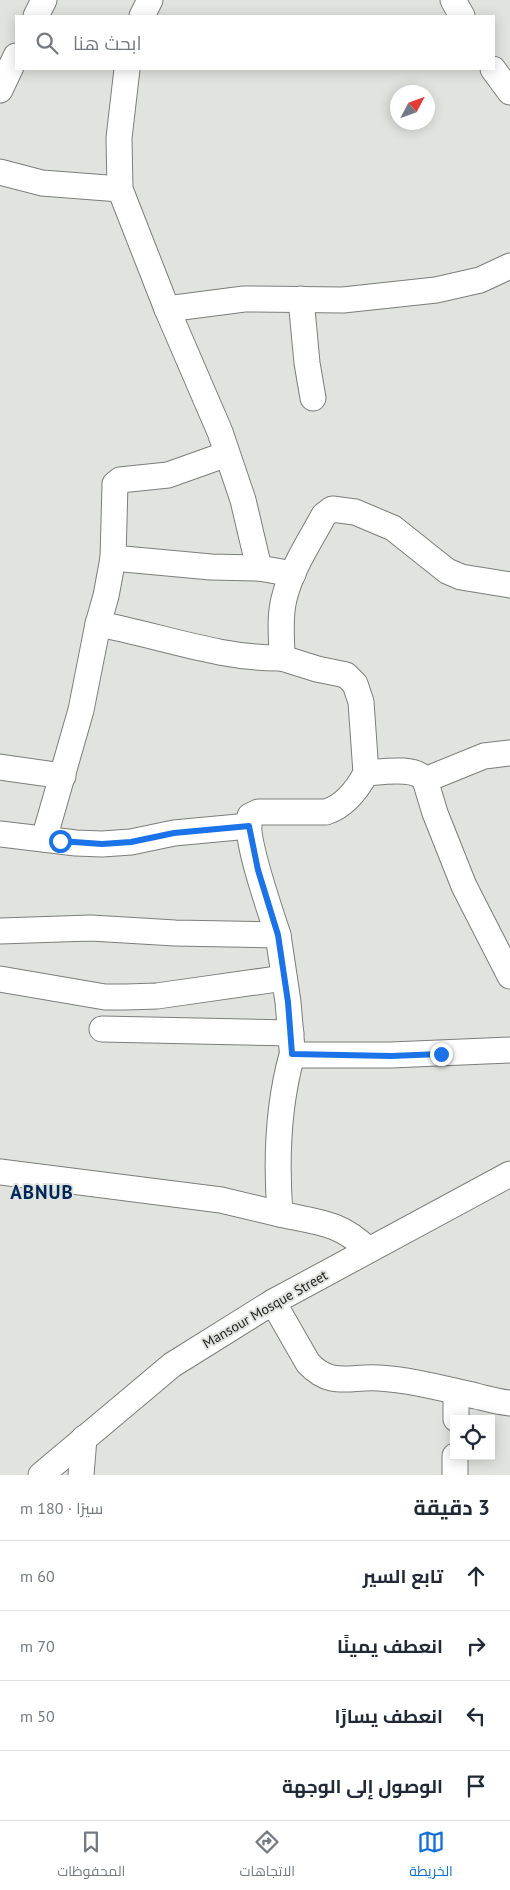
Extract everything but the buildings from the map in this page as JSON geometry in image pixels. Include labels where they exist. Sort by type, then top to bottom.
[{"type":"street","points":[[36,15],[44,0]]},
{"type":"street","points":[[142,15],[150,0]]},
{"type":"street","points":[[453,0],[461,15]]},
{"type":"street","points":[[0,90],[15,58]]},
{"type":"street","points":[[126,70],[119,138],[120,189],[166,309],[227,454],[243,500],[259,568]]},
{"type":"street","points":[[494,70],[510,92]]},
{"type":"street","points":[[0,172],[42,183],[120,189]]},
{"type":"street","points":[[166,309],[244,299],[343,300],[436,290],[480,280],[510,266]]},
{"type":"street","points":[[301,299],[307,363],[313,398]]},
{"type":"street","points":[[44,839],[81,710],[98,624],[106,596],[113,558],[116,482],[168,475],[227,454]]},
{"type":"street","points":[[282,658],[282,608],[284,599],[293,574],[324,514],[332,509],[355,512],[393,528],[447,571],[461,577],[510,585]]},
{"type":"street","points":[[113,558],[211,567],[259,568],[293,574]]},
{"type":"street","points":[[98,624],[122,628],[157,639],[194,647],[247,656],[282,658],[317,669],[341,673],[351,679],[359,691],[366,773],[354,793],[333,810],[319,812],[258,812],[250,816],[249,826],[258,870],[278,935],[291,1044],[280,1128],[278,1169],[280,1214]]},
{"type":"street","points":[[425,780],[484,756],[510,753]]},
{"type":"street","points":[[0,767],[63,776]]},
{"type":"street","points":[[366,773],[388,771],[415,773],[422,776],[425,780],[435,813],[464,886],[510,976]]},
{"type":"street","points":[[0,834],[102,844],[131,842],[174,833],[249,826]]},
{"type":"street","points":[[0,931],[91,928],[176,933],[278,935]]},
{"type":"street","points":[[0,980],[105,997],[126,997],[157,996],[284,978]]},
{"type":"street","points":[[102,1029],[291,1044],[391,1056],[510,1050]]},
{"type":"street","points":[[0,1172],[211,1199],[339,1228],[356,1237],[368,1250]]},
{"type":"street","name":"Mansour Mosque Street","points":[[41,1475],[172,1365],[273,1302],[510,1174]]},
{"type":"street","points":[[273,1302],[308,1363],[315,1371],[325,1377],[337,1380],[376,1378],[396,1380],[510,1404]]},
{"type":"street","points":[[456,1392],[456,1415]]},
{"type":"street","points":[[80,1475],[84,1438]]},
{"type":"street","points":[[455,1460],[455,1475]]},
{"type":"district","name":"ABNUB","points":[[42,1192]]},
{"type":"route","points":[[60,841],[102,844],[131,842],[174,833],[249,826],[264,894],[278,935],[288,1002],[292,1054],[311,1056],[441,1054]]}]
